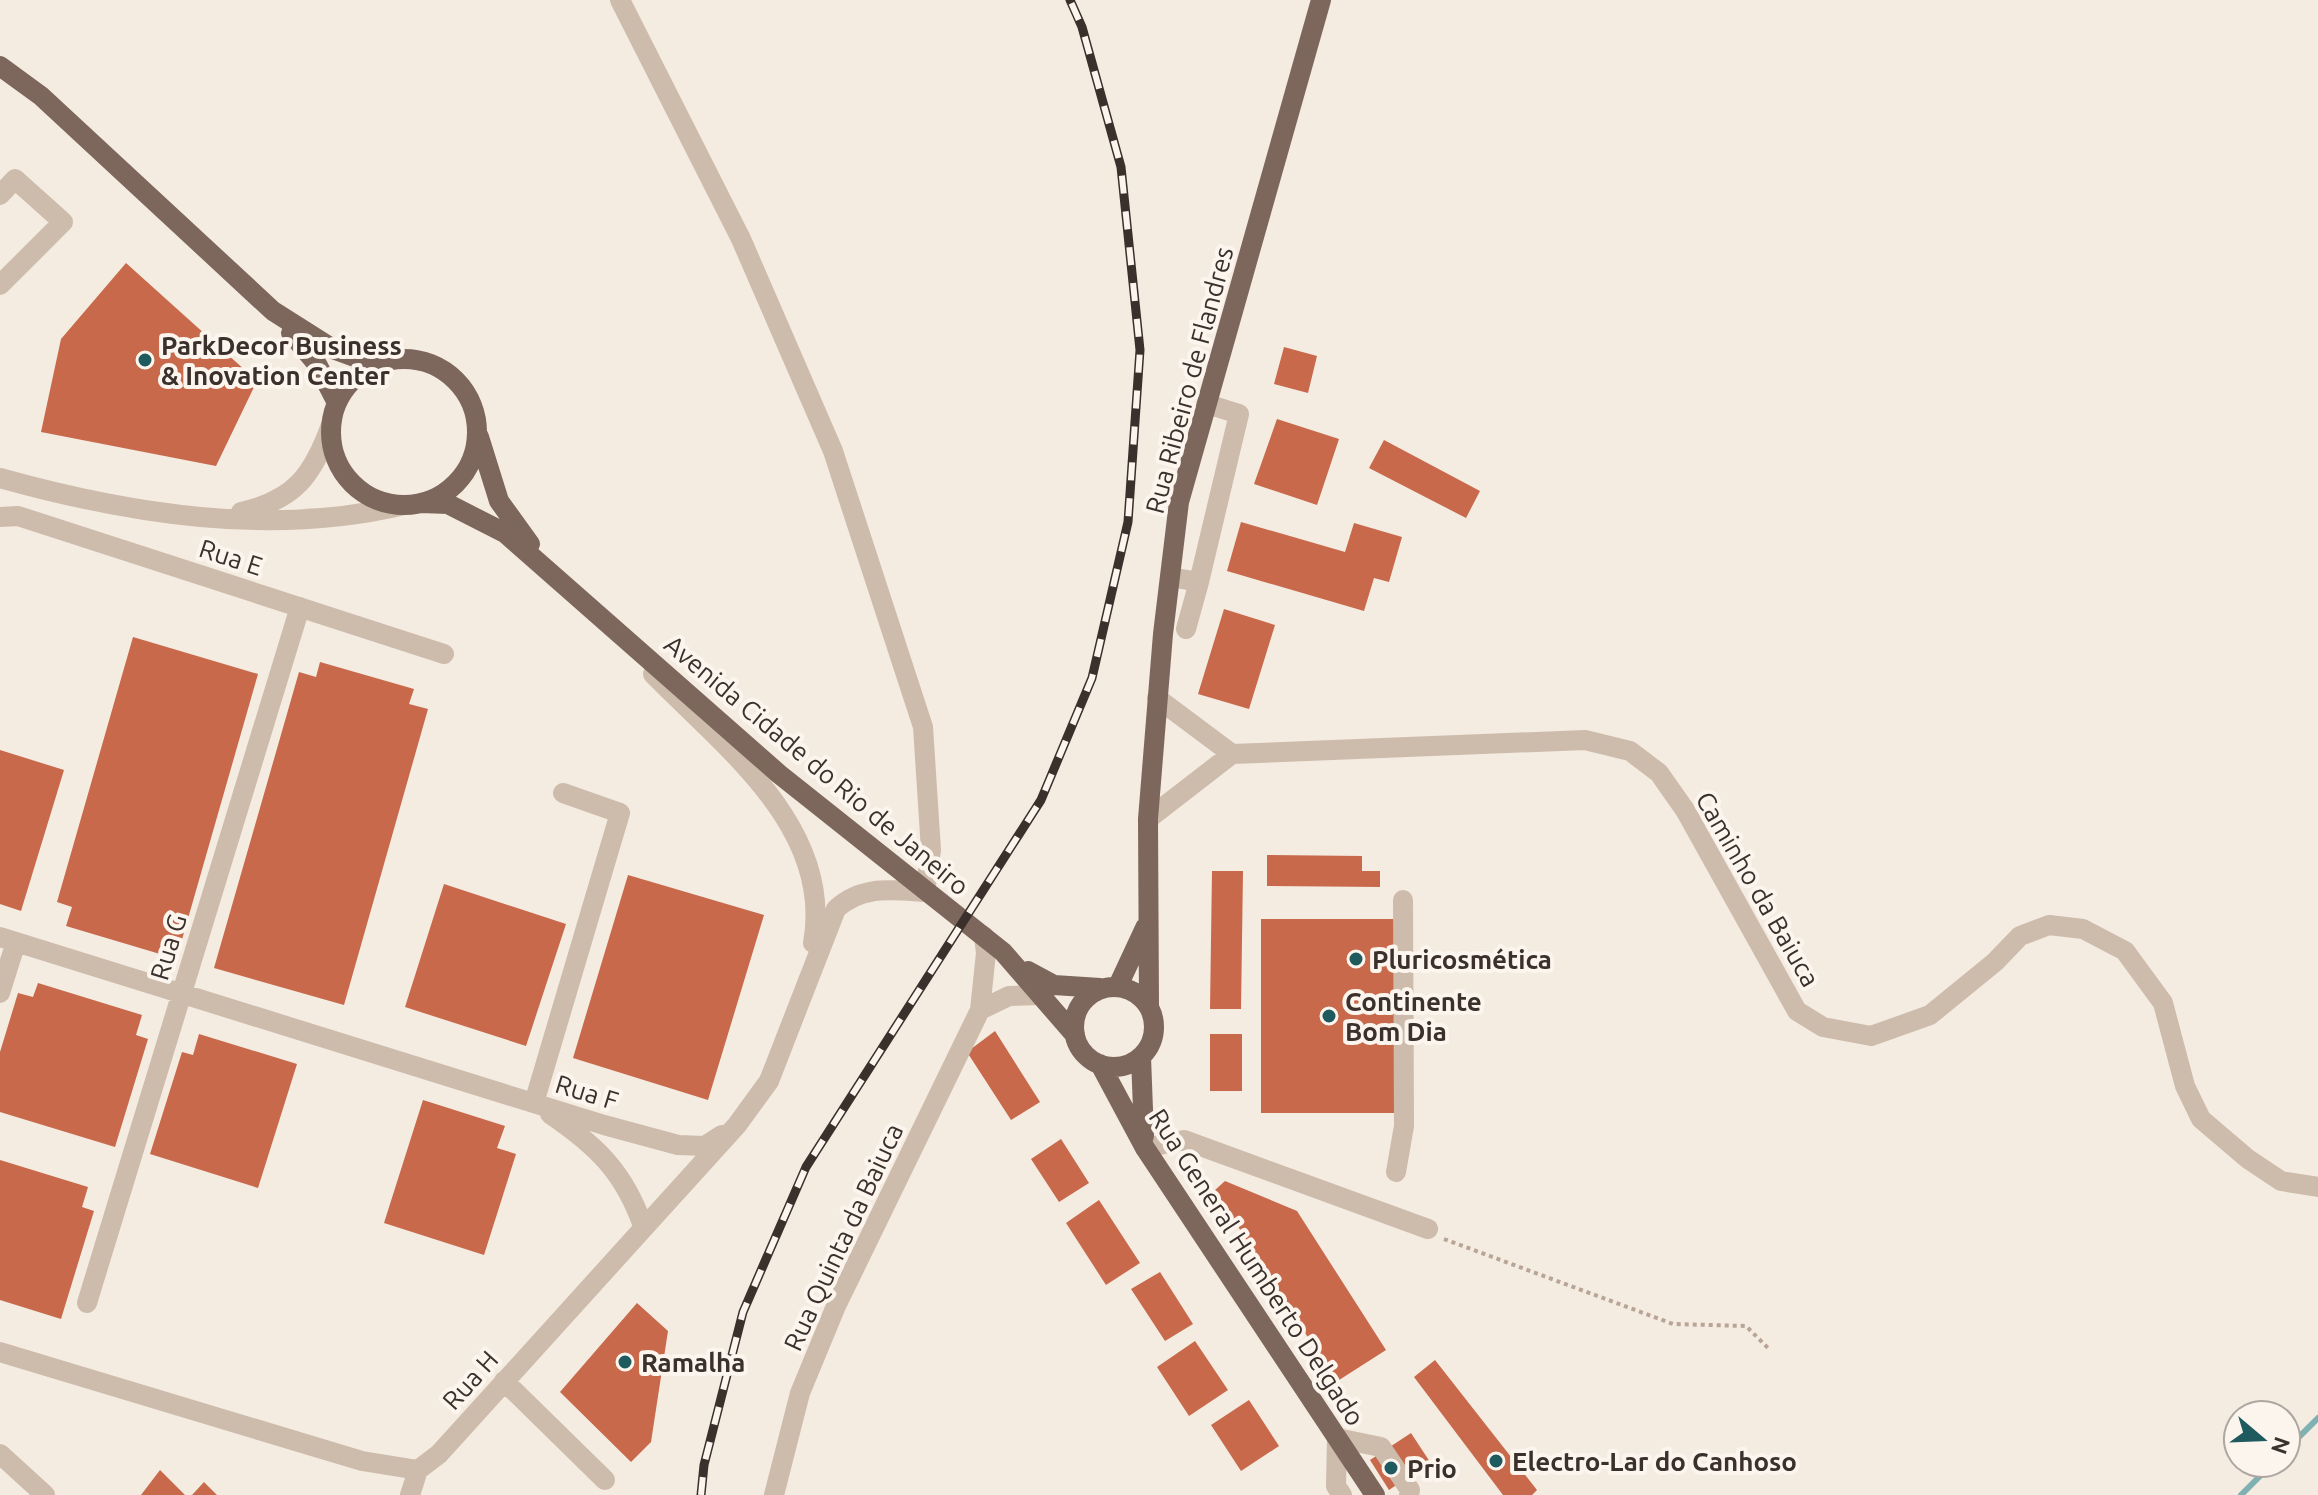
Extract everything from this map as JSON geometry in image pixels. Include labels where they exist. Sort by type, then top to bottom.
[{"type":"main road","name":"Rua Ribeiro de Flandres","points":[[1145,1148],[1140,1099],[1141,1057],[1153,1038],[1146,925],[1148,819],[1157,698],[1179,502],[1321,0]]},
{"type":"main road","points":[[0,66],[41,96],[273,311],[317,364],[337,403]]},
{"type":"main road","points":[[273,311],[333,349],[355,357],[419,360],[442,369],[460,385],[473,406],[477,430],[473,454],[462,476],[444,493],[412,504],[380,501],[359,490],[342,472],[333,449],[331,425],[337,403],[360,374],[394,359]]},
{"type":"main road","name":"Avenida Cidade do Rio de Janeiro","points":[[477,430],[484,465],[499,501],[527,541],[587,606]]},
{"type":"main road","name":"Avenida Cidade do Rio de Janeiro","points":[[412,504],[448,504],[495,527],[779,774],[1014,963]]},
{"type":"main road","name":"Rua Ribeiro de Flandres","points":[[1075,1035],[1078,1010],[1095,991],[1112,987],[1146,925]]},
{"type":"main road","points":[[1014,963],[1054,985],[1081,989],[1112,987],[1141,996],[1149,1005]]},
{"type":"main road","points":[[1014,963],[1075,1035],[1080,1047],[1100,1064],[1121,1066],[1141,1057]]},
{"type":"main road","name":"Rua General Humberto Delgado","points":[[1100,1064],[1145,1148],[1375,1495]]},
{"type":"street","points":[[620,0],[741,239],[833,451],[923,727],[931,850],[925,892]]},
{"type":"street","points":[[0,195],[15,179],[63,222],[0,285]]},
{"type":"street","points":[[1186,629],[1239,414],[1207,404]]},
{"type":"street","points":[[206,517],[277,501],[300,484],[318,461],[331,425]]},
{"type":"street","points":[[0,464],[100,504]]},
{"type":"street","points":[[0,478],[100,504],[206,517],[359,516],[412,504]]},
{"type":"street","name":"Rua E","points":[[0,517],[18,516],[444,654]]},
{"type":"street","points":[[1170,577],[1199,582]]},
{"type":"street","name":"Rua H","points":[[587,606],[768,792],[789,822],[804,848],[815,888],[816,929],[808,975]]},
{"type":"street","name":"Rua G","points":[[87,1303],[300,607]]},
{"type":"street","points":[[1148,819],[1232,754],[1157,698]]},
{"type":"street","name":"Caminho da Baiuca","points":[[1232,754],[1585,740],[1630,751],[1659,773],[1685,810],[1797,1011],[1823,1027],[1855,1036],[1871,1036],[1930,1015],[1995,962],[2020,936],[2049,925],[2083,929],[2125,951],[2163,1003],[2185,1086],[2201,1119],[2248,1159],[2281,1181],[2318,1187]]},
{"type":"street","points":[[0,993],[8,939],[534,1103],[620,813],[563,793]]},
{"type":"street","name":"Rua H","points":[[418,1470],[439,1454],[737,1125],[769,1081],[836,909],[850,896],[870,890],[925,892]]},
{"type":"street","points":[[1396,1172],[1404,1126],[1403,900]]},
{"type":"street","name":"Rua Quinta da Baiuca","points":[[774,1495],[800,1393],[836,1306],[980,1010],[986,953],[984,936]]},
{"type":"street","points":[[980,1010],[1009,996],[1041,995]]},
{"type":"street","name":"Rua F","points":[[534,1103],[678,1145],[705,1146],[737,1125]]},
{"type":"street","name":"Rua F","points":[[534,1103],[575,1131],[609,1162],[631,1191],[643,1226]]},
{"type":"street","points":[[1145,1148],[1184,1140],[1428,1229]]},
{"type":"street","points":[[0,1352],[362,1461],[418,1470],[410,1495]]},
{"type":"street","points":[[504,1381],[605,1480]]},
{"type":"street","points":[[1342,1495],[1336,1486],[1337,1438],[1381,1447],[1410,1490],[1409,1495]]},
{"type":"street","points":[[0,1454],[45,1495]]},
{"type":"path","points":[[1428,1229],[1446,1240],[1673,1324],[1746,1326],[1769,1349]]},
{"type":"building","name":"ParkDecor Business & Inovation Center","points":[[126,263],[257,381],[216,466],[41,432],[61,339]]},
{"type":"building","points":[[1284,347],[1317,356],[1308,393],[1274,384]]},
{"type":"building","points":[[1277,419],[1339,439],[1317,505],[1254,484]]},
{"type":"building","points":[[1384,440],[1480,491],[1466,518],[1369,468]]},
{"type":"building","points":[[1241,522],[1345,552],[1354,523],[1402,537],[1389,582],[1374,578],[1364,611],[1227,571]]},
{"type":"building","points":[[1224,609],[1275,625],[1249,709],[1198,694]]},
{"type":"building","points":[[133,637],[258,674],[181,943],[164,938],[160,954],[66,926],[72,907],[57,902]]},
{"type":"building","points":[[320,662],[414,689],[409,704],[428,709],[344,1005],[214,968],[299,672],[316,677]]},
{"type":"building","points":[[0,750],[64,770],[21,911],[0,904]]},
{"type":"building","points":[[1267,855],[1362,856],[1362,871],[1380,871],[1380,887],[1267,886]]},
{"type":"building","points":[[1212,871],[1243,871],[1241,1009],[1210,1009]]},
{"type":"building","points":[[628,875],[764,915],[708,1100],[573,1058]]},
{"type":"building","points":[[444,884],[566,924],[526,1046],[405,1007]]},
{"type":"building","name":"Continente Bom Dia","points":[[1261,919],[1397,919],[1399,1113],[1261,1113]]},
{"type":"building","points":[[38,983],[142,1015],[136,1035],[148,1039],[115,1147],[0,1112],[0,1052],[18,993],[33,997]]},
{"type":"building","points":[[995,1031],[1040,1102],[1011,1120],[967,1052]]},
{"type":"building","points":[[199,1034],[297,1064],[258,1188],[150,1154],[182,1052],[193,1055]]},
{"type":"building","points":[[1210,1034],[1242,1034],[1242,1091],[1210,1091]]},
{"type":"building","points":[[423,1100],[505,1126],[497,1148],[516,1154],[484,1255],[384,1223]]},
{"type":"building","points":[[1061,1139],[1089,1183],[1059,1202],[1031,1159]]},
{"type":"building","points":[[0,1160],[88,1187],[82,1207],[94,1211],[61,1319],[0,1300]]},
{"type":"building","points":[[1225,1181],[1297,1211],[1386,1350],[1336,1382],[1215,1190]]},
{"type":"building","points":[[1099,1200],[1140,1263],[1106,1285],[1066,1223]]},
{"type":"building","points":[[1160,1272],[1193,1324],[1165,1341],[1131,1289]]},
{"type":"building","name":"Ramalha","points":[[637,1303],[668,1331],[651,1442],[631,1462],[560,1392]]},
{"type":"building","points":[[1195,1341],[1228,1390],[1189,1416],[1157,1367]]},
{"type":"building","points":[[1435,1360],[1537,1490],[1532,1495],[1503,1495],[1414,1377]]},
{"type":"building","points":[[1249,1400],[1279,1446],[1241,1471],[1211,1425]]},
{"type":"building","points":[[1411,1433],[1430,1462],[1389,1490],[1370,1460]]},
{"type":"building","points":[[160,1470],[185,1495],[141,1495]]},
{"type":"building","points":[[204,1482],[217,1495],[192,1495]]},
{"type":"waterway","points":[[2302,1434],[2318,1418]]},
{"type":"waterway","points":[[2241,1495],[2257,1479]]},
{"type":"railway","points":[[701,1495],[704,1465],[743,1312],[806,1167],[1041,800],[1092,678],[1128,522],[1140,350],[1121,167],[1082,27],[1070,0]]},
{"type":"place","name":"ParkDecor Business & Inovation Center","points":[[145,360]]},
{"type":"place","name":"Pluricosmética","points":[[1356,959]]},
{"type":"place","name":"Continente Bom Dia","points":[[1329,1016]]},
{"type":"place","name":"Ramalha","points":[[625,1362]]},
{"type":"place","name":"Electro-Lar do Canhoso","points":[[1496,1461]]},
{"type":"place","name":"Prio","points":[[1391,1468]]}]
